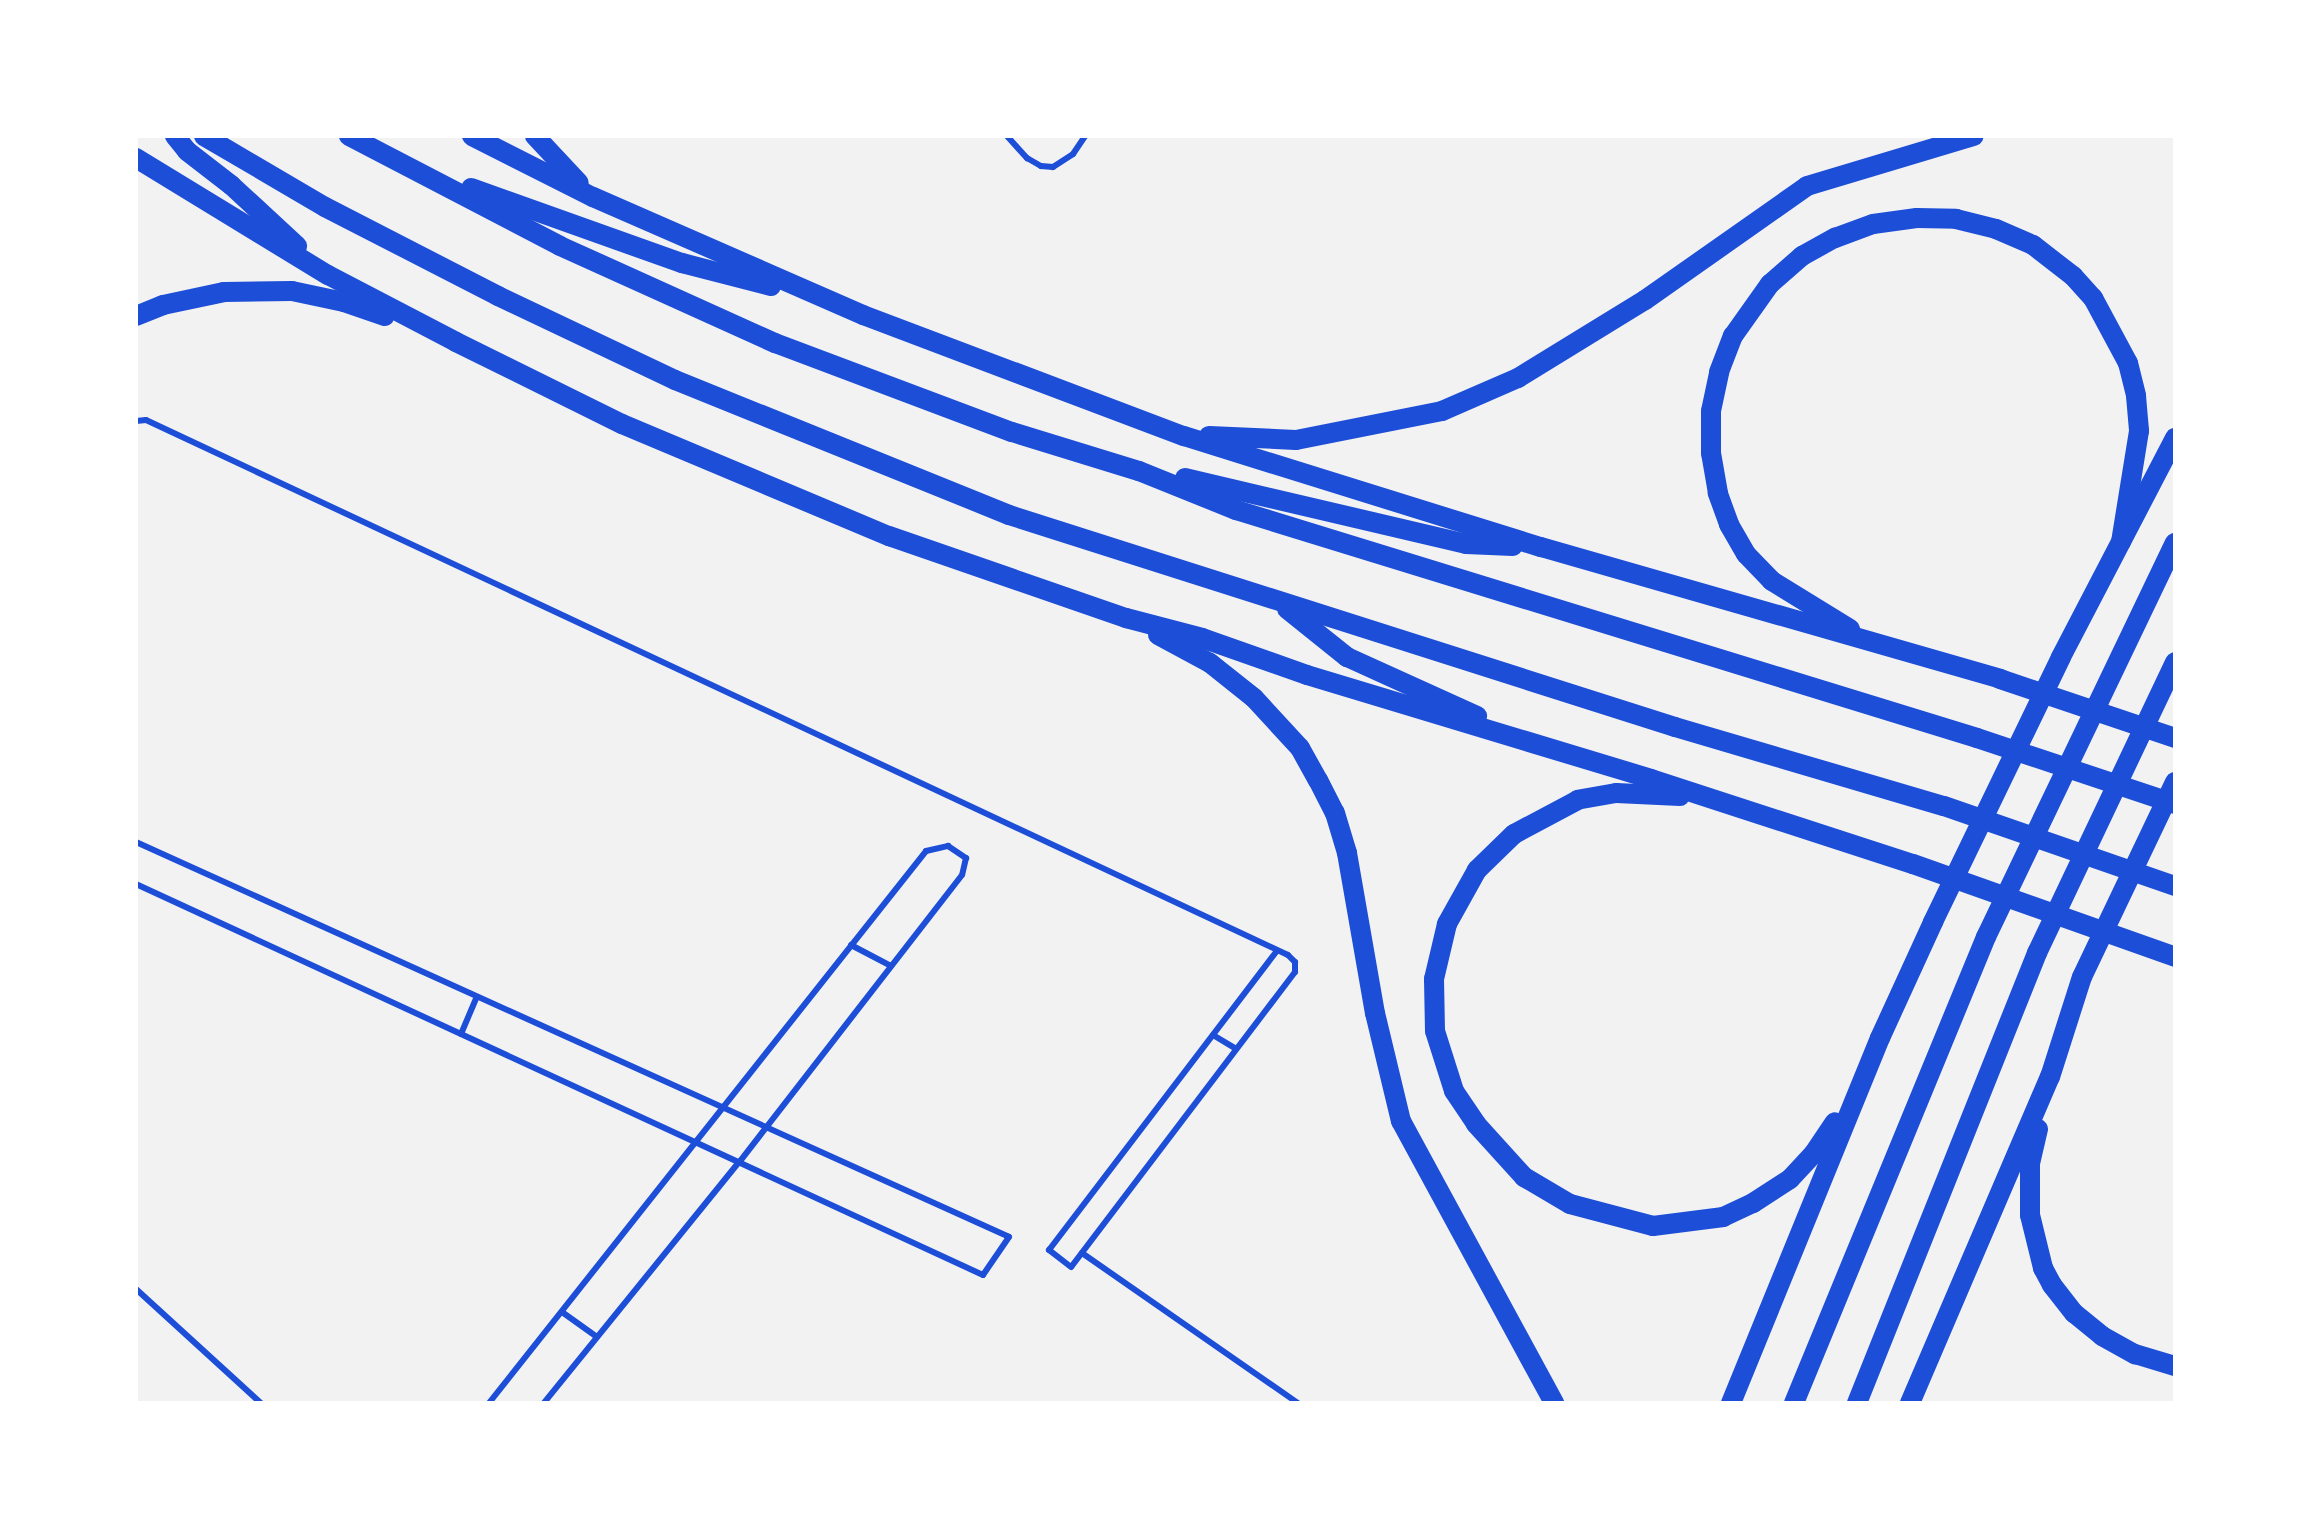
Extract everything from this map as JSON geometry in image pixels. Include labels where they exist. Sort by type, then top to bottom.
[{"type":"highway","points":[[175,136],[187,151],[231,185],[328,275]]},
{"type":"highway","points":[[204,136],[338,214],[498,296],[675,380],[1009,515],[1675,727],[1944,806],[2175,886]]},
{"type":"highway","points":[[349,136],[560,246],[775,343],[1012,432],[1139,471],[1236,510],[1962,733],[2175,804]]},
{"type":"highway","points":[[472,136],[593,197],[826,300],[1184,436],[1541,547],[2000,679],[2175,738]]},
{"type":"highway","points":[[535,136],[593,197]]},
{"type":"highway","points":[[1184,436],[1296,440],[1442,411],[1531,370],[1645,300],[1807,186],[1974,136]]},
{"type":"highway","points":[[136,158],[328,275],[456,342],[622,424],[889,536],[1126,618],[1913,864],[2175,957]]},
{"type":"highway","points":[[409,167],[682,263],[826,300]]},
{"type":"highway","points":[[1870,641],[1772,581],[1746,554],[1729,524],[1711,453],[1711,411],[1719,372],[1733,336],[1770,284],[1802,256],[1835,238],[1873,224],[1917,218],[1956,219],[1996,229],[2033,245],[2073,276],[2093,298],[2113,330],[2128,363],[2136,396],[2139,431],[2121,542]]},
{"type":"highway","points":[[136,316],[163,305],[224,292],[292,291],[344,302],[456,342]]},
{"type":"highway","points":[[1731,1403],[1880,1038],[1933,922],[2061,657],[2175,438]]},
{"type":"highway","points":[[1139,471],[1162,473],[1466,544],[1541,547]]},
{"type":"highway","points":[[1794,1403],[1986,937],[2175,543]]},
{"type":"highway","points":[[1278,602],[1347,657],[1531,743]]},
{"type":"highway","points":[[1126,618],[1210,663],[1254,698],[1300,748],[1318,780],[1335,813],[1347,853],[1375,1013],[1401,1121],[1554,1403]]},
{"type":"highway","points":[[1857,1403],[2037,953],[2175,662]]},
{"type":"highway","points":[[2175,782],[2082,977],[2050,1077],[2030,1163],[2030,1215],[2043,1268],[2074,1313],[2102,1336],[2143,1357],[2175,1366]]},
{"type":"highway","points":[[1701,797],[1616,793],[1578,800],[1514,834],[1491,854],[1466,886],[1440,943],[1434,979],[1435,1031],[1454,1091],[1476,1124],[1524,1177],[1570,1204],[1653,1226],[1723,1217],[1753,1203],[1790,1179],[1814,1153],[1880,1038]]},
{"type":"highway","points":[[1910,1403],[2050,1077]]},
{"type":"lane","points":[[1007,136],[1027,158],[1041,166],[1053,167],[1073,154],[1085,136]]},
{"type":"lane","points":[[136,421],[146,420],[1288,955],[1295,962],[1295,972],[1071,1267],[1049,1250],[1276,952]]},
{"type":"lane","points":[[136,842],[476,999],[1009,1237],[983,1275],[136,884]]},
{"type":"lane","points":[[489,1403],[926,851],[948,846],[966,858],[962,875],[739,1162],[544,1403]]},
{"type":"lane","points":[[851,945],[891,966]]},
{"type":"lane","points":[[461,1034],[476,999]]},
{"type":"lane","points":[[1213,1035],[1236,1049]]},
{"type":"lane","points":[[1082,1253],[1298,1403]]},
{"type":"lane","points":[[136,1289],[261,1403]]},
{"type":"lane","points":[[562,1312],[597,1337]]}]
